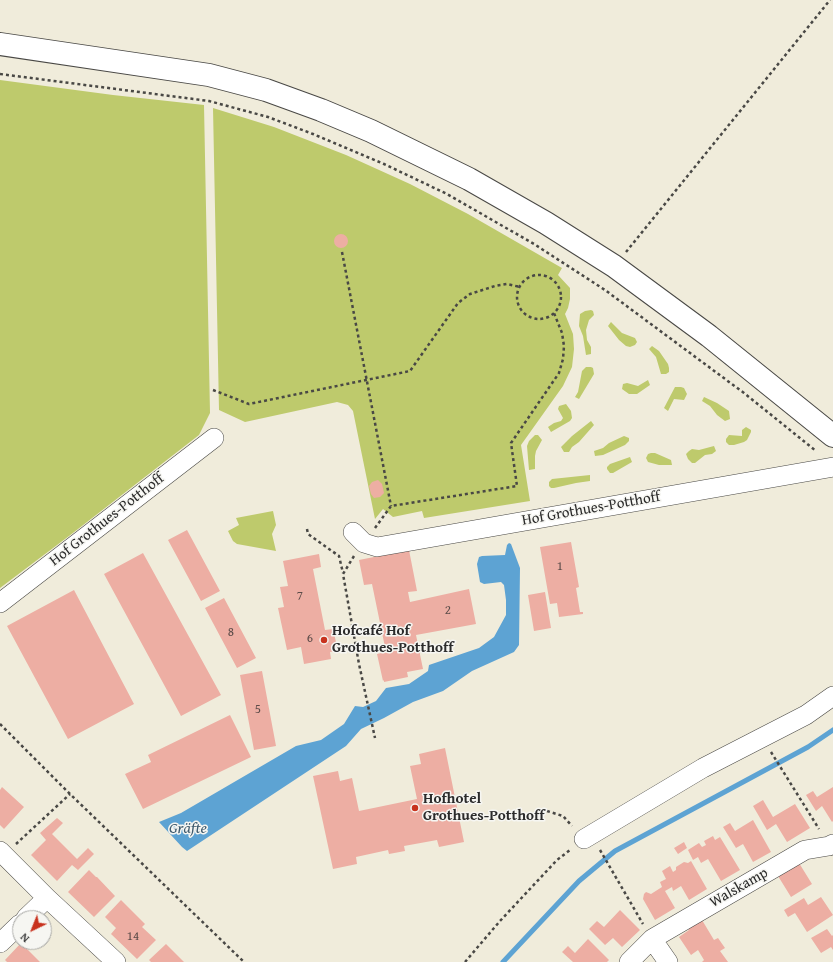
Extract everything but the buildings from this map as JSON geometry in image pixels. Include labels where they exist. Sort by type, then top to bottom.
[{"type":"main road","points":[[0,44],[209,75],[266,90],[314,107],[371,131],[469,179],[546,223],[614,266],[709,336],[833,436]]},
{"type":"street","name":"Hof Grothues-Potthoff","points":[[0,603],[214,438]]},
{"type":"street","name":"Hof Grothues-Potthoff","points":[[359,537],[376,547],[827,461]]},
{"type":"street","points":[[591,843],[703,768],[806,715],[833,696]]},
{"type":"street","name":"Walskamp","points":[[629,962],[652,939],[805,850],[832,848]]},
{"type":"street","points":[[2,853],[47,898],[116,962]]},
{"type":"street","points":[[34,910],[47,898]]},
{"type":"street","points":[[0,943],[12,932]]},
{"type":"street","points":[[652,939],[668,962]]},
{"type":"path","points":[[614,266],[830,0]]},
{"type":"path","points":[[0,74],[208,101],[268,117],[384,164],[453,198],[534,244],[605,290],[744,393],[827,461]]},
{"type":"path","points":[[342,252],[391,506]]},
{"type":"path","points":[[545,276],[551,279],[560,290],[560,305],[554,313],[544,318],[538,319],[530,317],[524,313],[517,301],[520,287],[531,277],[545,276]]},
{"type":"path","points":[[213,390],[249,404],[410,371],[458,303],[470,294],[495,286],[507,284],[520,287]]},
{"type":"path","points":[[344,574],[356,553],[359,537],[391,506],[517,486],[511,443],[559,373],[563,359],[564,346],[562,333],[554,313]]},
{"type":"path","points":[[307,529],[308,534],[340,556],[366,700],[375,738]]},
{"type":"path","points":[[0,724],[70,794],[244,962]]},
{"type":"path","points":[[771,752],[832,848]]},
{"type":"path","points":[[2,853],[70,794]]},
{"type":"path","points":[[548,811],[563,816],[591,843],[610,868],[652,939]]},
{"type":"path","points":[[466,962],[500,921],[557,860],[591,843]]},
{"type":"green space","points":[[0,80],[204,105],[210,413],[199,435],[0,588]]},
{"type":"green space","points":[[213,108],[274,127],[346,155],[410,184],[468,214],[562,268],[558,275],[570,288],[570,299],[565,314],[573,334],[574,349],[572,367],[563,386],[521,445],[530,501],[424,518],[422,511],[393,517],[383,509],[375,519],[353,411],[348,405],[337,402],[245,422],[219,410]]},
{"type":"green space","points":[[591,310],[593,311],[594,315],[589,320],[586,330],[587,340],[591,347],[591,354],[586,355],[583,336],[579,326],[580,314]]},
{"type":"green space","points":[[611,322],[622,333],[635,338],[637,342],[635,345],[630,347],[626,346],[619,340],[608,326]]},
{"type":"green space","points":[[652,346],[659,351],[668,364],[669,372],[666,374],[661,374],[656,357],[649,349]]},
{"type":"green space","points":[[586,367],[593,368],[594,374],[579,399],[575,397],[578,392],[582,371]]},
{"type":"green space","points":[[648,380],[650,385],[637,394],[629,394],[622,389],[623,384],[627,383],[638,386]]},
{"type":"green space","points":[[675,387],[684,388],[687,394],[684,400],[674,399],[668,411],[664,408]]},
{"type":"green space","points":[[704,397],[729,411],[730,419],[725,421],[717,415],[710,406],[702,401]]},
{"type":"green space","points":[[566,404],[571,411],[572,418],[570,421],[551,432],[548,427],[561,421],[563,418],[558,409],[559,406]]},
{"type":"green space","points":[[591,421],[594,425],[569,452],[564,452],[561,447]]},
{"type":"green space","points":[[746,427],[751,430],[747,440],[734,445],[729,445],[726,442],[729,435],[742,436],[742,430]]},
{"type":"green space","points":[[535,435],[538,435],[542,440],[536,451],[535,469],[529,470],[527,446],[529,441]]},
{"type":"green space","points":[[624,436],[629,438],[629,441],[625,445],[603,455],[595,456],[594,451],[603,448],[609,443]]},
{"type":"green space","points":[[714,446],[716,451],[712,454],[705,455],[695,463],[692,463],[688,459],[686,454],[692,449],[699,450]]},
{"type":"green space","points":[[655,453],[671,460],[672,465],[659,465],[648,462],[646,458],[648,454]]},
{"type":"green space","points":[[630,457],[632,462],[613,473],[610,473],[607,469],[610,464]]},
{"type":"green space","points":[[590,475],[590,481],[554,488],[549,486],[549,482],[552,479]]},
{"type":"green space","points":[[273,511],[276,525],[272,534],[276,551],[237,544],[233,541],[228,531],[239,525],[236,518]]},
{"type":"water","name":"Gräfte","points":[[509,543],[511,544],[520,568],[519,645],[514,652],[472,671],[443,691],[413,702],[361,729],[346,746],[187,851],[159,822],[181,813],[296,746],[321,740],[344,724],[355,706],[363,707],[376,701],[386,688],[409,684],[428,671],[429,665],[479,648],[494,637],[506,615],[504,585],[501,582],[484,584],[480,582],[477,564],[479,557],[482,556],[505,555],[507,545]]},
{"type":"waterway","points":[[503,962],[579,881],[615,851],[808,747],[833,730]]},
{"type":"place","name":"Hofcafé Hof Grothues-Potthoff","points":[[324,640]]},
{"type":"place","name":"Hofhotel Grothues-Potthoff","points":[[415,808]]}]
